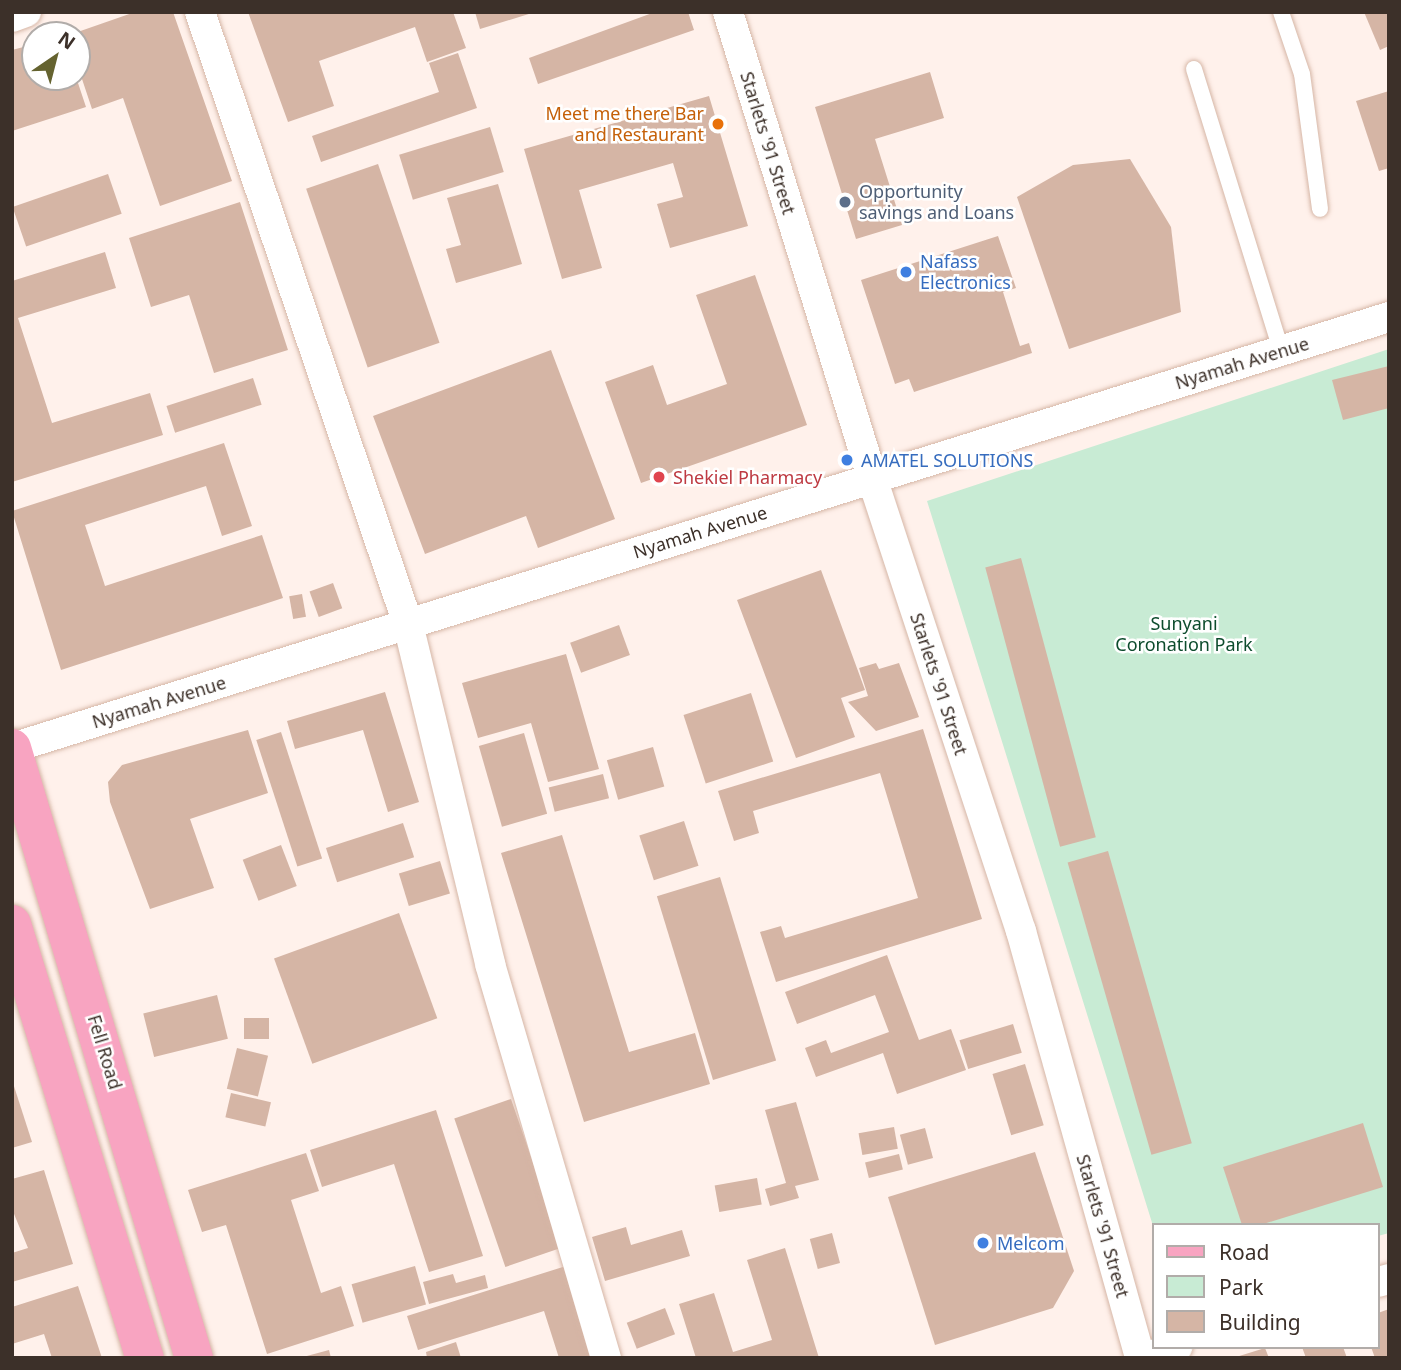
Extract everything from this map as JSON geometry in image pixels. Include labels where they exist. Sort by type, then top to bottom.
[{"type":"main road","name":"Fell Road","points":[[12,748],[194,1358]]},
{"type":"main road","points":[[12,924],[145,1358]]},
{"type":"street","points":[[12,17],[26,12]]},
{"type":"street","points":[[200,12],[408,624],[490,964],[606,1358]]},
{"type":"street","name":"Starlets '91 Street","points":[[728,12],[872,478],[1021,931],[1142,1358]]},
{"type":"street","name":"Nyamah Avenue","points":[[12,748],[1389,317]]},
{"type":"street","points":[[1142,1358],[1171,1349]]},
{"type":"lane","points":[[1281,12],[1302,75],[1320,209]]},
{"type":"lane","points":[[1194,69],[1281,350]]},
{"type":"green space","name":"Sunyani Coronation Park","points":[[1389,349],[1389,1233],[1380,1235],[1380,1223],[1152,1223],[927,501]]},
{"type":"building","points":[[135,12],[173,12],[232,181],[160,206],[123,98],[92,109],[86,91],[91,91],[91,27]]},
{"type":"building","points":[[248,12],[453,12],[466,48],[427,62],[415,27],[319,61],[334,106],[288,122]]},
{"type":"building","points":[[475,12],[532,12],[532,13],[480,29]]},
{"type":"building","points":[[655,12],[688,12],[694,30],[538,84],[529,58]]},
{"type":"building","points":[[1364,12],[1389,12],[1389,46],[1380,50]]},
{"type":"building","points":[[21,48],[21,91],[81,91],[86,107],[12,131],[12,50]]},
{"type":"building","points":[[458,53],[477,108],[321,162],[312,136],[439,92],[429,63]]},
{"type":"building","points":[[930,72],[944,118],[875,139],[902,225],[856,239],[815,107]]},
{"type":"building","points":[[1389,91],[1389,168],[1379,171],[1356,101]]},
{"type":"building","points":[[709,96],[748,226],[670,248],[657,204],[683,197],[673,163],[579,190],[602,268],[562,279],[524,149]]},
{"type":"building","points":[[490,127],[504,172],[413,200],[399,155]]},
{"type":"building","points":[[1130,159],[1171,227],[1181,312],[1069,349],[1017,197],[1073,165]]},
{"type":"building","points":[[378,164],[440,343],[368,367],[306,189]]},
{"type":"building","points":[[108,174],[122,214],[26,247],[13,207]]},
{"type":"building","points":[[498,184],[522,264],[456,283],[446,249],[461,245],[447,198]]},
{"type":"building","points":[[240,202],[288,350],[214,373],[189,295],[151,307],[129,238]]},
{"type":"building","points":[[998,236],[1016,288],[1003,292],[1020,346],[1029,343],[1032,353],[914,392],[909,379],[895,384],[861,280]]},
{"type":"building","points":[[105,252],[116,288],[18,318],[52,423],[150,393],[163,435],[12,482],[12,281]]},
{"type":"building","points":[[755,275],[807,425],[641,483],[605,382],[653,365],[667,405],[727,384],[696,295]]},
{"type":"building","points":[[551,350],[615,519],[538,548],[526,516],[425,554],[373,416]]},
{"type":"building","points":[[1389,366],[1389,408],[1343,420],[1332,380]]},
{"type":"building","points":[[253,378],[262,405],[175,433],[166,406]]},
{"type":"building","points":[[224,443],[252,526],[222,536],[206,486],[85,525],[105,586],[262,535],[283,598],[61,670],[12,511]]},
{"type":"building","points":[[1021,558],[1096,837],[1060,847],[985,568]]},
{"type":"building","points":[[821,570],[865,690],[841,698],[855,737],[796,758],[737,600]]},
{"type":"building","points":[[333,583],[342,608],[319,617],[310,592]]},
{"type":"building","points":[[302,594],[306,617],[293,619],[289,596]]},
{"type":"building","points":[[619,625],[630,655],[581,673],[570,643]]},
{"type":"building","points":[[566,654],[599,769],[548,782],[531,723],[478,738],[462,683]]},
{"type":"building","points":[[876,663],[879,669],[899,663],[919,717],[876,731],[848,702],[868,696],[859,668]]},
{"type":"building","points":[[385,692],[419,802],[388,812],[363,730],[295,749],[287,721]]},
{"type":"building","points":[[751,693],[773,761],[706,783],[683,715]]},
{"type":"building","points":[[923,729],[982,919],[776,982],[760,932],[781,926],[785,938],[918,898],[880,773],[753,811],[759,833],[734,841],[718,791]]},
{"type":"building","points":[[248,730],[268,793],[190,819],[214,888],[150,909],[110,802],[108,782],[122,765]]},
{"type":"building","points":[[281,732],[322,858],[297,867],[256,740]]},
{"type":"building","points":[[524,733],[547,814],[502,827],[479,746]]},
{"type":"building","points":[[653,747],[664,786],[618,800],[607,760]]},
{"type":"building","points":[[603,774],[609,798],[555,812],[549,788]]},
{"type":"building","points":[[684,821],[699,866],[654,880],[639,836]]},
{"type":"building","points":[[403,823],[414,857],[337,882],[326,848]]},
{"type":"building","points":[[562,835],[629,1052],[695,1033],[710,1084],[584,1122],[501,853]]},
{"type":"building","points":[[281,845],[297,886],[258,901],[243,860]]},
{"type":"building","points":[[1108,851],[1192,1143],[1151,1155],[1068,863]]},
{"type":"building","points":[[440,861],[450,894],[409,906],[399,874]]},
{"type":"building","points":[[720,877],[776,1061],[713,1080],[657,896]]},
{"type":"building","points":[[399,913],[437,1018],[312,1064],[274,958]]},
{"type":"building","points":[[887,955],[919,1040],[951,1029],[966,1070],[897,1094],[883,1053],[816,1077],[805,1048],[826,1040],[831,1053],[889,1032],[875,995],[797,1024],[785,992]]},
{"type":"building","points":[[217,995],[228,1039],[154,1057],[143,1013]]},
{"type":"building","points":[[244,1018],[269,1018],[269,1039],[244,1039]]},
{"type":"building","points":[[1013,1024],[1022,1053],[968,1069],[959,1040]]},
{"type":"building","points":[[237,1048],[268,1056],[258,1096],[227,1089]]},
{"type":"building","points":[[1025,1064],[1044,1125],[1011,1135],[992,1074]]},
{"type":"building","points":[[12,1080],[32,1142],[12,1148]]},
{"type":"building","points":[[231,1093],[271,1102],[265,1127],[225,1117]]},
{"type":"building","points":[[511,1099],[562,1247],[505,1267],[454,1119]]},
{"type":"building","points":[[796,1102],[819,1180],[795,1186],[799,1198],[770,1206],[765,1189],[786,1183],[765,1110]]},
{"type":"building","points":[[436,1110],[483,1256],[429,1272],[394,1164],[322,1187],[310,1150]]},
{"type":"building","points":[[1363,1123],[1383,1187],[1266,1223],[1241,1223],[1223,1167]]},
{"type":"building","points":[[894,1127],[898,1149],[862,1155],[859,1133]]},
{"type":"building","points":[[925,1128],[933,1158],[908,1165],[900,1135]]},
{"type":"building","points":[[1035,1152],[1074,1271],[1053,1308],[935,1345],[888,1197]]},
{"type":"building","points":[[306,1153],[319,1191],[291,1200],[321,1293],[341,1286],[354,1326],[267,1354],[226,1225],[202,1232],[188,1190]]},
{"type":"building","points":[[899,1154],[903,1170],[869,1178],[865,1162]]},
{"type":"building","points":[[44,1170],[73,1264],[12,1282],[12,1253],[28,1248],[12,1209],[12,1179]]},
{"type":"building","points":[[757,1178],[762,1205],[719,1212],[715,1185]]},
{"type":"building","points":[[626,1227],[631,1245],[682,1230],[690,1256],[605,1281],[592,1237]]},
{"type":"building","points":[[832,1233],[840,1263],[818,1269],[810,1239]]},
{"type":"building","points":[[785,1248],[819,1358],[696,1358],[679,1304],[714,1293],[733,1352],[772,1340],[747,1260]]},
{"type":"building","points":[[415,1266],[426,1304],[363,1323],[352,1284]]},
{"type":"building","points":[[566,1266],[595,1358],[559,1358],[544,1311],[418,1350],[407,1316]]},
{"type":"building","points":[[453,1274],[456,1283],[485,1275],[488,1288],[429,1304],[423,1282]]},
{"type":"building","points":[[78,1286],[102,1358],[52,1358],[44,1334],[12,1344],[12,1307]]},
{"type":"building","points":[[665,1308],[675,1334],[637,1349],[627,1323]]},
{"type":"building","points":[[1389,1309],[1389,1358],[1375,1358],[1372,1349],[1380,1349],[1380,1312]]},
{"type":"building","points":[[456,1342],[461,1358],[427,1358],[426,1352]]},
{"type":"building","points":[[1265,1349],[1269,1358],[1237,1358]]},
{"type":"building","points":[[1303,1349],[1344,1349],[1347,1358],[1306,1358]]},
{"type":"building","points":[[329,1350],[331,1358],[303,1357]]},
{"type":"place","name":"Meet me there Bar and Restaurant","points":[[718,124]]},
{"type":"place","name":"Opportunity savings and Loans","points":[[845,202]]},
{"type":"place","name":"Nafass Electronics","points":[[906,272]]},
{"type":"place","name":"AMATEL SOLUTIONS","points":[[847,460]]},
{"type":"place","name":"Shekiel Pharmacy","points":[[659,477]]},
{"type":"place","name":"Melcom","points":[[983,1243]]}]
